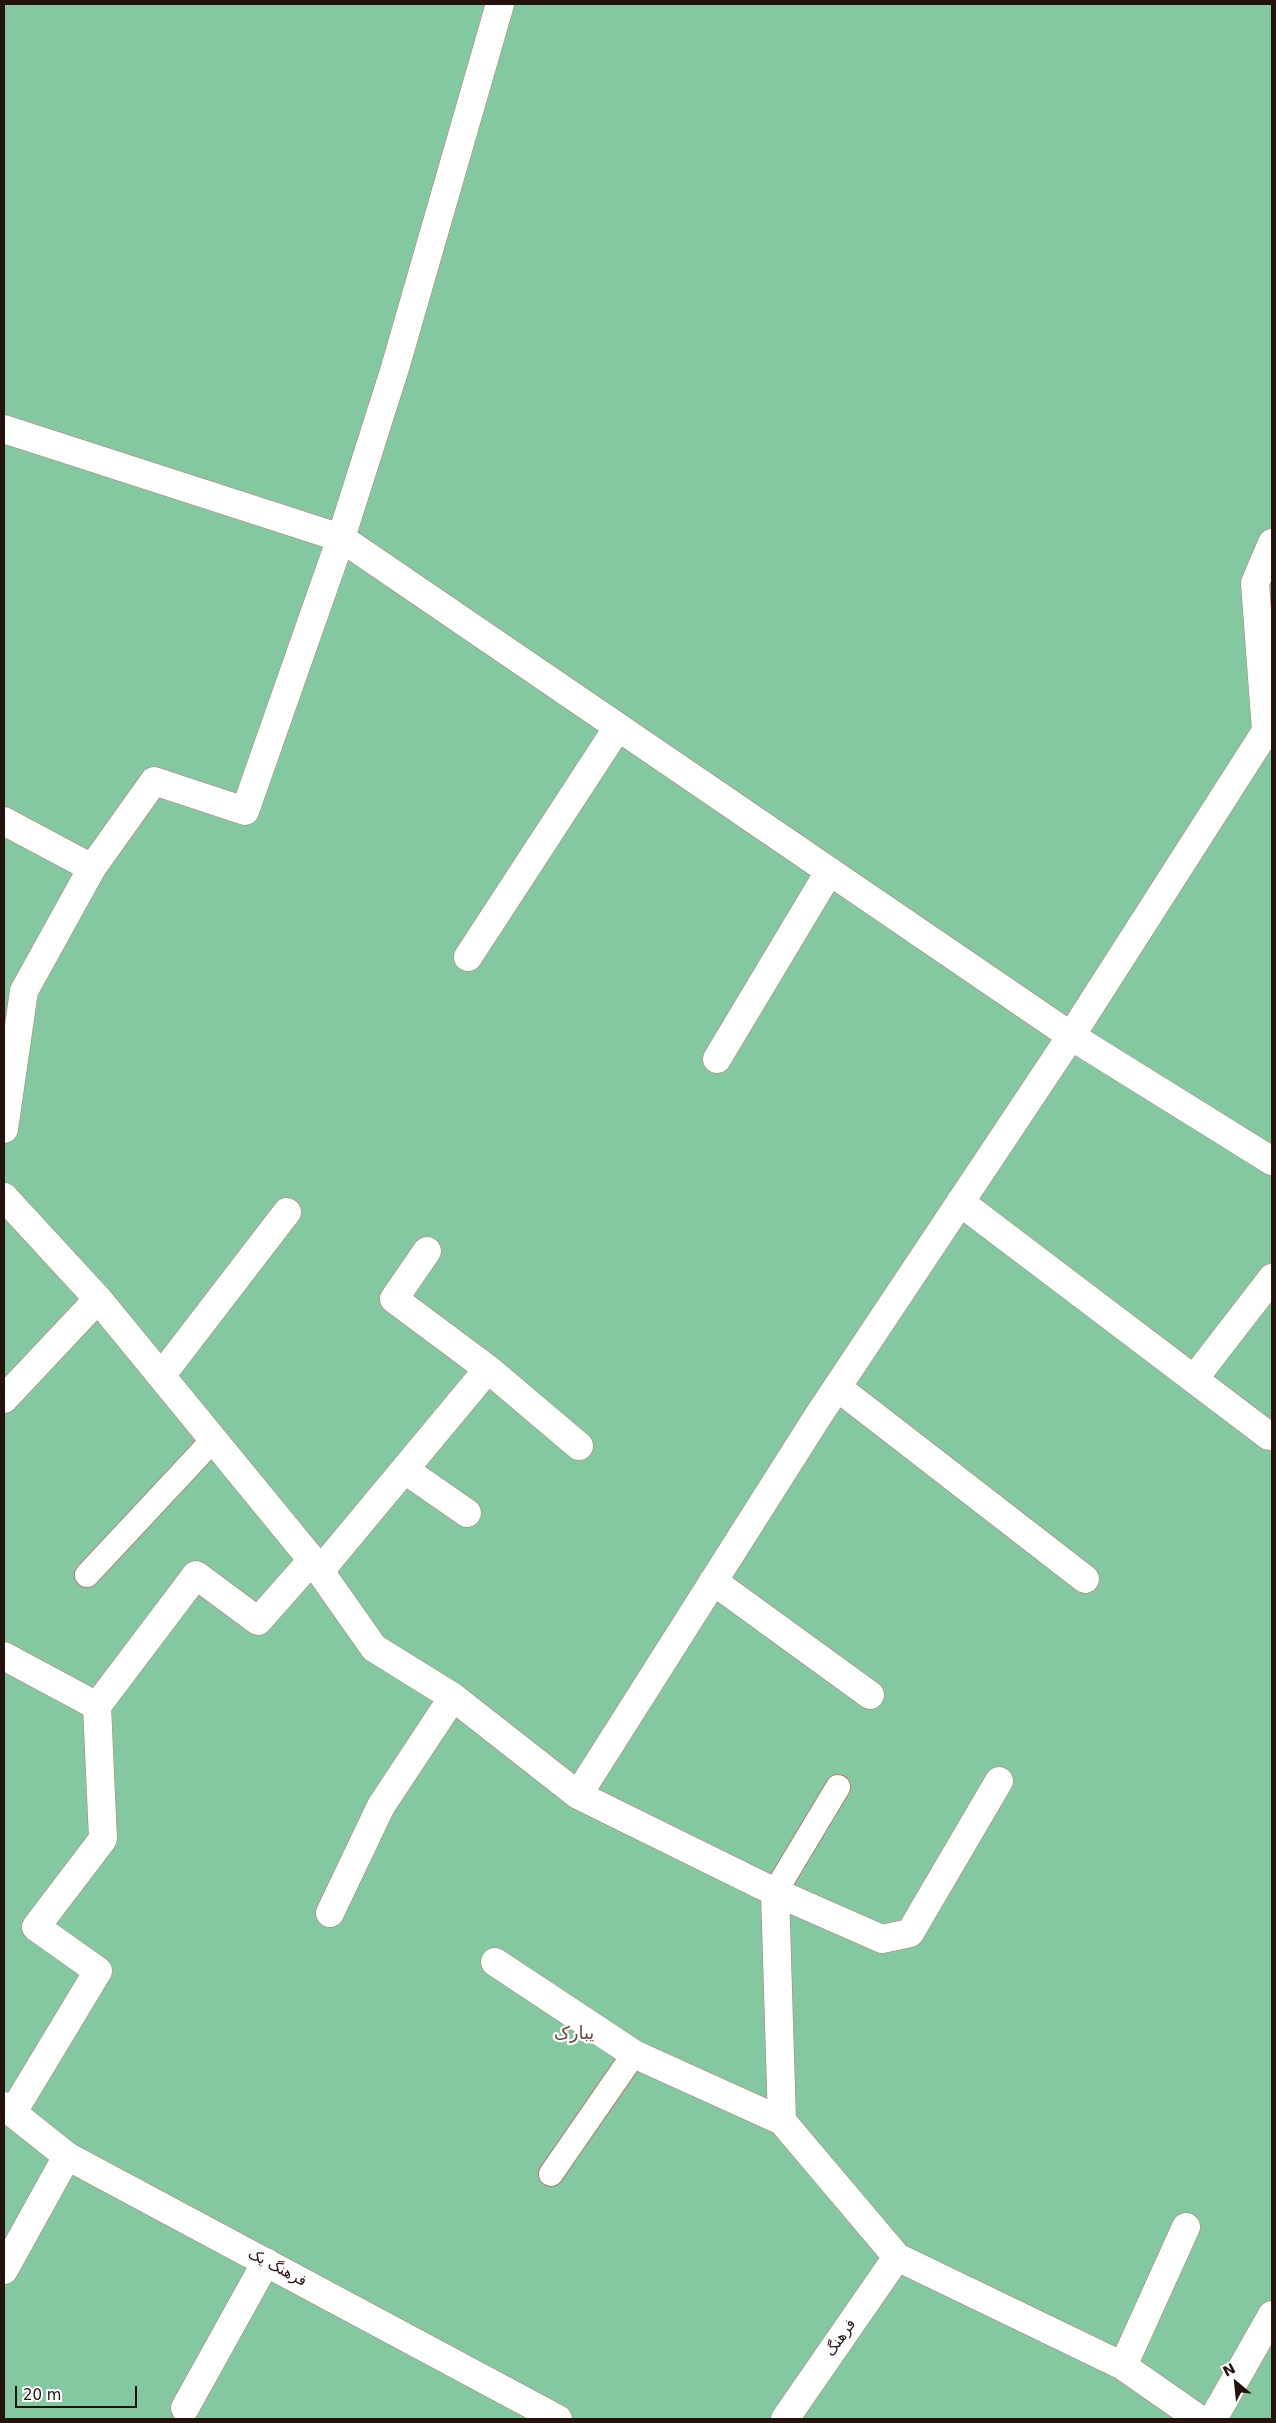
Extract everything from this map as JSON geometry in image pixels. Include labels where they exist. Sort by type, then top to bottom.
[{"type":"street","points":[[4,1129],[11,1027],[24,991],[92,868],[154,781],[245,811],[342,538],[395,368],[500,4]]},
{"type":"street","points":[[4,429],[342,538],[1071,1036],[1272,1161]]},
{"type":"street","points":[[578,1795],[837,1387],[1071,1036],[1266,731],[1255,583],[1272,544]]},
{"type":"street","points":[[468,957],[618,727]]},
{"type":"street","points":[[4,821],[92,868]]},
{"type":"street","points":[[717,1059],[829,872]]},
{"type":"street","points":[[4,1197],[98,1299],[214,1439],[316,1566],[374,1648],[453,1697],[578,1795],[775,1892],[882,1939],[910,1933],[999,1781]]},
{"type":"street","points":[[960,1202],[1269,1436]]},
{"type":"street","points":[[161,1376],[287,1212]]},
{"type":"street","points":[[427,1250],[394,1299],[488,1369],[579,1446]]},
{"type":"street","points":[[1194,1379],[1272,1278]]},
{"type":"street","points":[[4,1399],[98,1299]]},
{"type":"street","points":[[9,2109],[98,1971],[36,1927],[104,1839],[97,1706],[196,1575],[258,1621],[316,1566],[405,1470],[488,1369]]},
{"type":"street","points":[[837,1387],[1085,1580]]},
{"type":"street","points":[[405,1470],[467,1514]]},
{"type":"street","points":[[713,1581],[870,1695]]},
{"type":"street","points":[[4,1656],[97,1706]]},
{"type":"street","points":[[330,1913],[381,1806],[453,1697]]},
{"type":"street","points":[[775,1892],[782,2121]]},
{"type":"street","points":[[495,1962],[634,2054],[782,2121],[897,2257],[1122,2366],[1199,2419]]},
{"type":"street","name":"فرهنگ یک","points":[[9,2109],[67,2156],[558,2419]]},
{"type":"street","points":[[4,2270],[67,2156]]},
{"type":"street","points":[[1122,2366],[1186,2227]]},
{"type":"street","name":"فرهنگ","points":[[785,2419],[897,2257]]},
{"type":"street","points":[[185,2408],[266,2262]]},
{"type":"street","points":[[1214,2419],[1272,2315]]},
{"type":"lane","points":[[88,1575],[214,1439]]},
{"type":"lane","points":[[775,1892],[838,1787]]},
{"type":"lane","points":[[551,2174],[634,2054]]},
{"type":"green space","points":[[4,4],[1272,4],[1272,2419],[4,2419]]},
{"type":"district","name":"یبارک","points":[[574,2034]]}]
